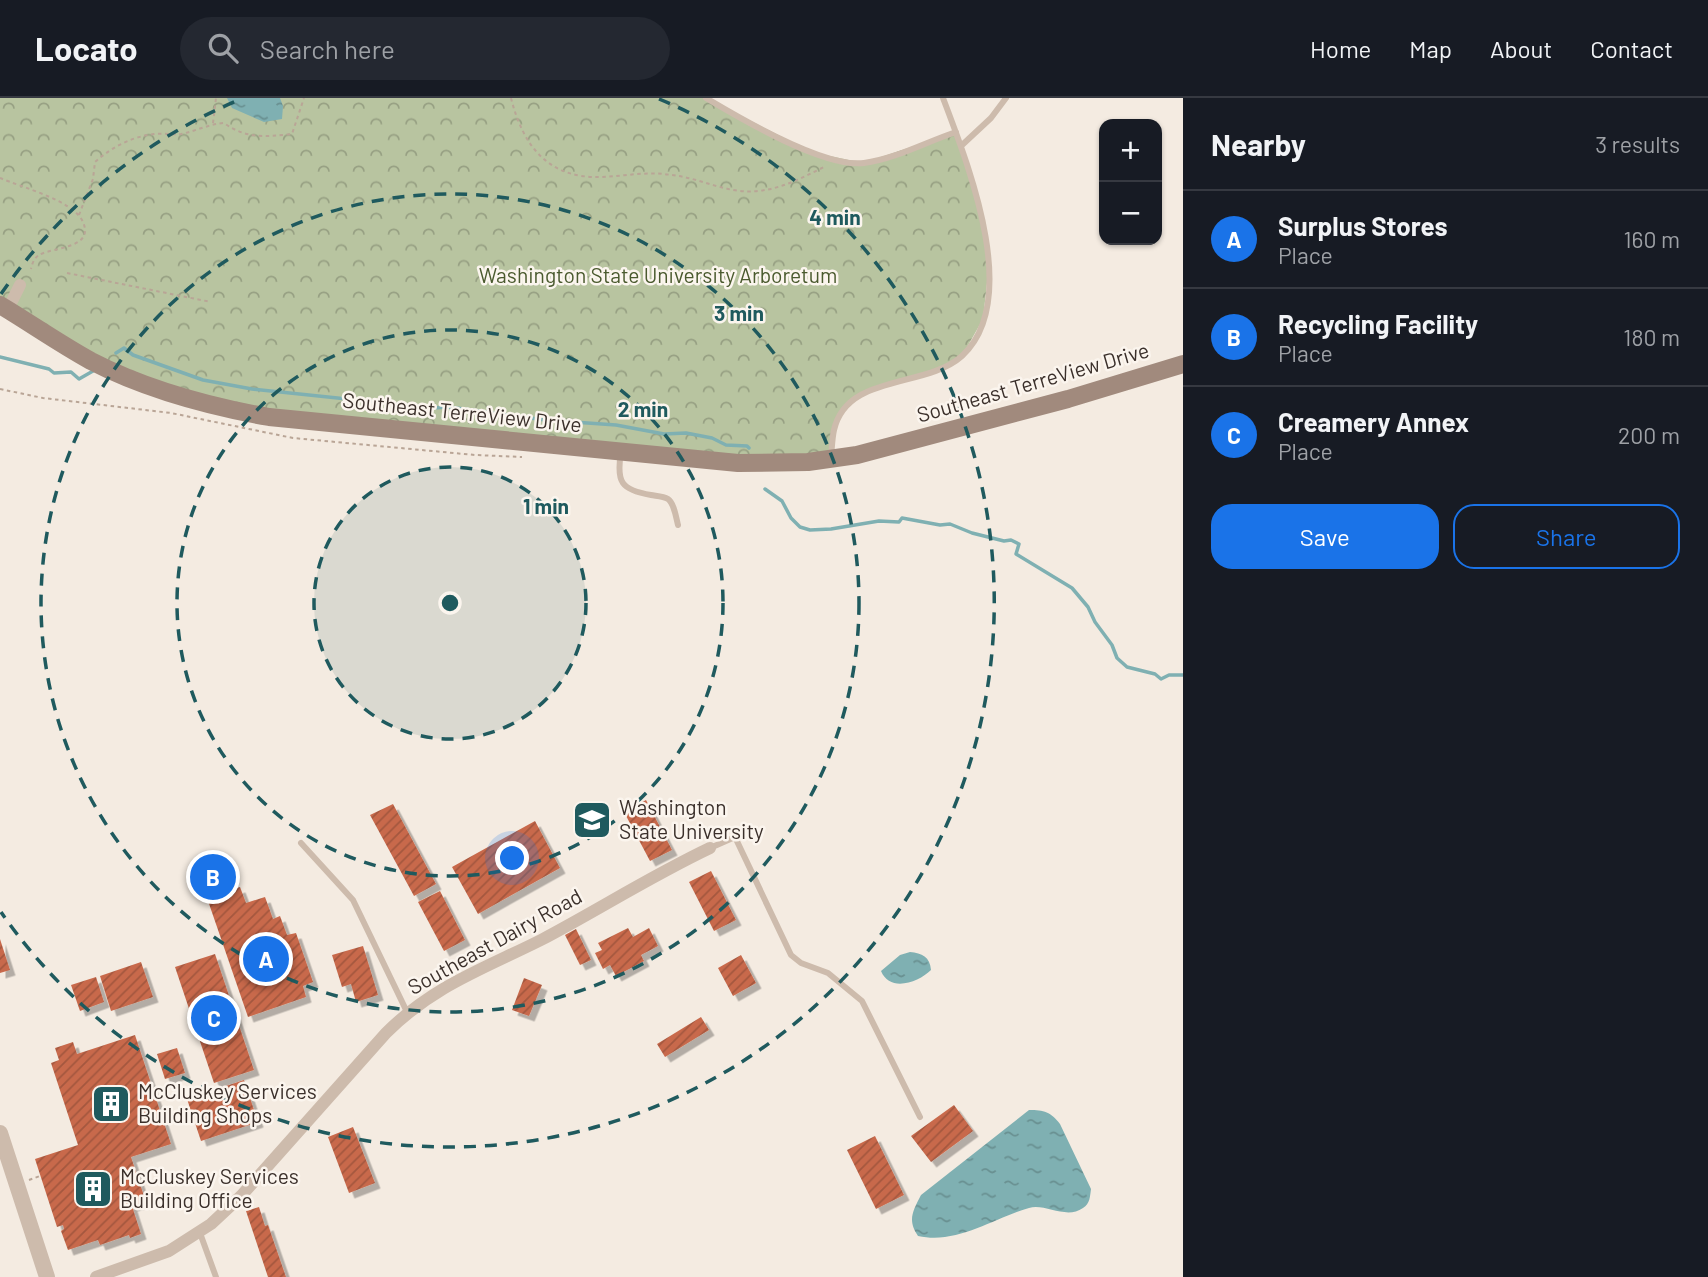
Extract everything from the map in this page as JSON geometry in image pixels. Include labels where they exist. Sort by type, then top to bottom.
[{"type":"main road","name":"Southeast TerreView Drive","points":[[4,307],[111,370],[172,395],[219,408],[269,417],[738,463],[784,463],[869,452],[1068,399],[1183,364]]},
{"type":"street","points":[[4,307],[20,285]]},
{"type":"street","name":"Southeast Dairy Road","points":[[96,1277],[169,1251],[200,1233],[241,1196],[407,1012],[453,982],[541,939],[654,875],[710,848]]},
{"type":"street","points":[[0,1133],[47,1277]]},
{"type":"lane","points":[[706,98],[811,152],[837,161],[863,163],[888,157],[956,132]]},
{"type":"lane","points":[[831,459],[834,428],[844,410],[858,396],[943,368],[962,356],[984,319],[990,283],[988,243],[961,146],[943,98]]},
{"type":"lane","points":[[961,146],[991,118],[1006,98]]},
{"type":"lane","points":[[621,452],[618,469],[625,487],[636,492],[665,497],[670,501],[678,525]]},
{"type":"lane","points":[[710,848],[735,837],[791,955],[800,963],[828,973],[862,1000],[919,1117]]},
{"type":"lane","points":[[301,843],[353,900],[407,1012]]},
{"type":"lane","points":[[200,1233],[216,1277]]},
{"type":"path","points":[[213,124],[216,98]]},
{"type":"path","points":[[79,215],[93,179],[95,162],[110,149],[129,140],[154,134],[180,134],[224,123],[235,131],[252,136],[292,134],[304,98]]},
{"type":"path","points":[[511,98],[518,124],[531,147],[556,169],[575,176],[649,173],[752,192],[785,186],[837,161]]},
{"type":"path","points":[[0,178],[73,209],[84,223],[85,231],[80,240],[71,247],[39,256],[31,269]]},
{"type":"path","points":[[67,273],[211,302]]},
{"type":"path","points":[[28,1180],[40,1176]]},
{"type":"green space","name":"Washington State University Arboretum","points":[[0,98],[706,98],[811,152],[863,163],[956,132],[983,220],[989,265],[983,319],[962,356],[943,368],[858,396],[844,410],[834,428],[831,459],[808,462],[269,417],[171,395],[0,305]]},
{"type":"water","points":[[227,98],[280,98],[283,106],[282,119],[264,122],[232,108]]},
{"type":"water","points":[[910,952],[925,956],[931,970],[905,983],[898,984],[885,978],[881,971],[900,955]]},
{"type":"water","points":[[1029,1110],[1047,1113],[1060,1124],[1091,1189],[1085,1206],[1070,1212],[1029,1208],[961,1234],[933,1238],[918,1236],[912,1220],[921,1195]]},
{"type":"building","points":[[646,800],[672,850],[650,861],[624,812]]},
{"type":"building","points":[[393,804],[436,884],[414,896],[370,815]]},
{"type":"building","points":[[535,821],[560,868],[478,914],[452,867]]},
{"type":"building","points":[[219,858],[230,890],[240,887],[246,903],[265,897],[273,919],[280,916],[287,935],[296,933],[313,982],[303,986],[306,997],[248,1017],[196,866]]},
{"type":"building","points":[[711,871],[736,920],[714,931],[689,882]]},
{"type":"building","points":[[440,891],[465,940],[444,951],[418,902]]},
{"type":"building","points":[[628,928],[633,937],[649,928],[658,946],[641,955],[644,961],[616,976],[610,965],[603,969],[595,953],[602,950],[598,943]]},
{"type":"building","points":[[576,929],[591,960],[580,965],[565,935]]},
{"type":"building","points":[[0,939],[10,970],[0,973]]},
{"type":"building","points":[[363,946],[378,995],[356,1002],[351,984],[342,987],[332,955]]},
{"type":"building","points":[[215,954],[254,1070],[214,1083],[175,967]]},
{"type":"building","points":[[741,955],[756,983],[733,996],[718,968]]},
{"type":"building","points":[[141,962],[153,997],[111,1011],[100,976]]},
{"type":"building","points":[[96,977],[104,1002],[80,1011],[71,985]]},
{"type":"building","points":[[524,978],[542,985],[529,1016],[512,1010]]},
{"type":"building","points":[[701,1017],[709,1030],[665,1057],[657,1044]]},
{"type":"building","points":[[135,1035],[171,1144],[131,1157],[146,1202],[132,1206],[141,1234],[130,1238],[129,1235],[100,1245],[98,1240],[68,1250],[61,1231],[64,1229],[63,1225],[57,1227],[35,1159],[78,1145],[51,1063],[59,1060],[55,1048],[73,1042],[77,1054]]},
{"type":"building","points":[[177,1048],[185,1073],[165,1079],[157,1054]]},
{"type":"building","points":[[244,1080],[258,1122],[201,1141],[187,1099]]},
{"type":"building","points":[[954,1105],[973,1131],[931,1162],[911,1136]]},
{"type":"building","points":[[353,1127],[375,1183],[349,1193],[328,1137]]},
{"type":"building","points":[[875,1136],[904,1195],[876,1209],[847,1150]]},
{"type":"building","points":[[259,1207],[286,1277],[268,1277],[246,1211]]},
{"type":"waterway","points":[[116,353],[124,348],[133,355],[203,380],[252,389],[616,425],[664,434],[686,433],[712,438],[726,445],[749,448]]},
{"type":"waterway","points":[[0,357],[49,369],[54,373],[71,372],[79,379],[93,371]]},
{"type":"waterway","points":[[765,489],[782,501],[791,518],[800,527],[810,530],[879,521],[899,522],[902,518],[940,525],[950,524],[972,533],[1004,541],[1011,540],[1019,544],[1016,554],[1072,588],[1088,607],[1117,658],[1127,667],[1155,674],[1161,679],[1169,675],[1183,675]]},
{"type":"place","name":"Washington State University","points":[[592,820]]},
{"type":"place","name":"Recycling Facility","points":[[213,877]]},
{"type":"place","name":"Surplus Stores","points":[[266,959]]},
{"type":"place","name":"Creamery Annex","points":[[214,1018]]},
{"type":"place","name":"McCluskey Services Building Shops","points":[[111,1104]]},
{"type":"place","name":"McCluskey Services Building Office","points":[[93,1189]]}]
